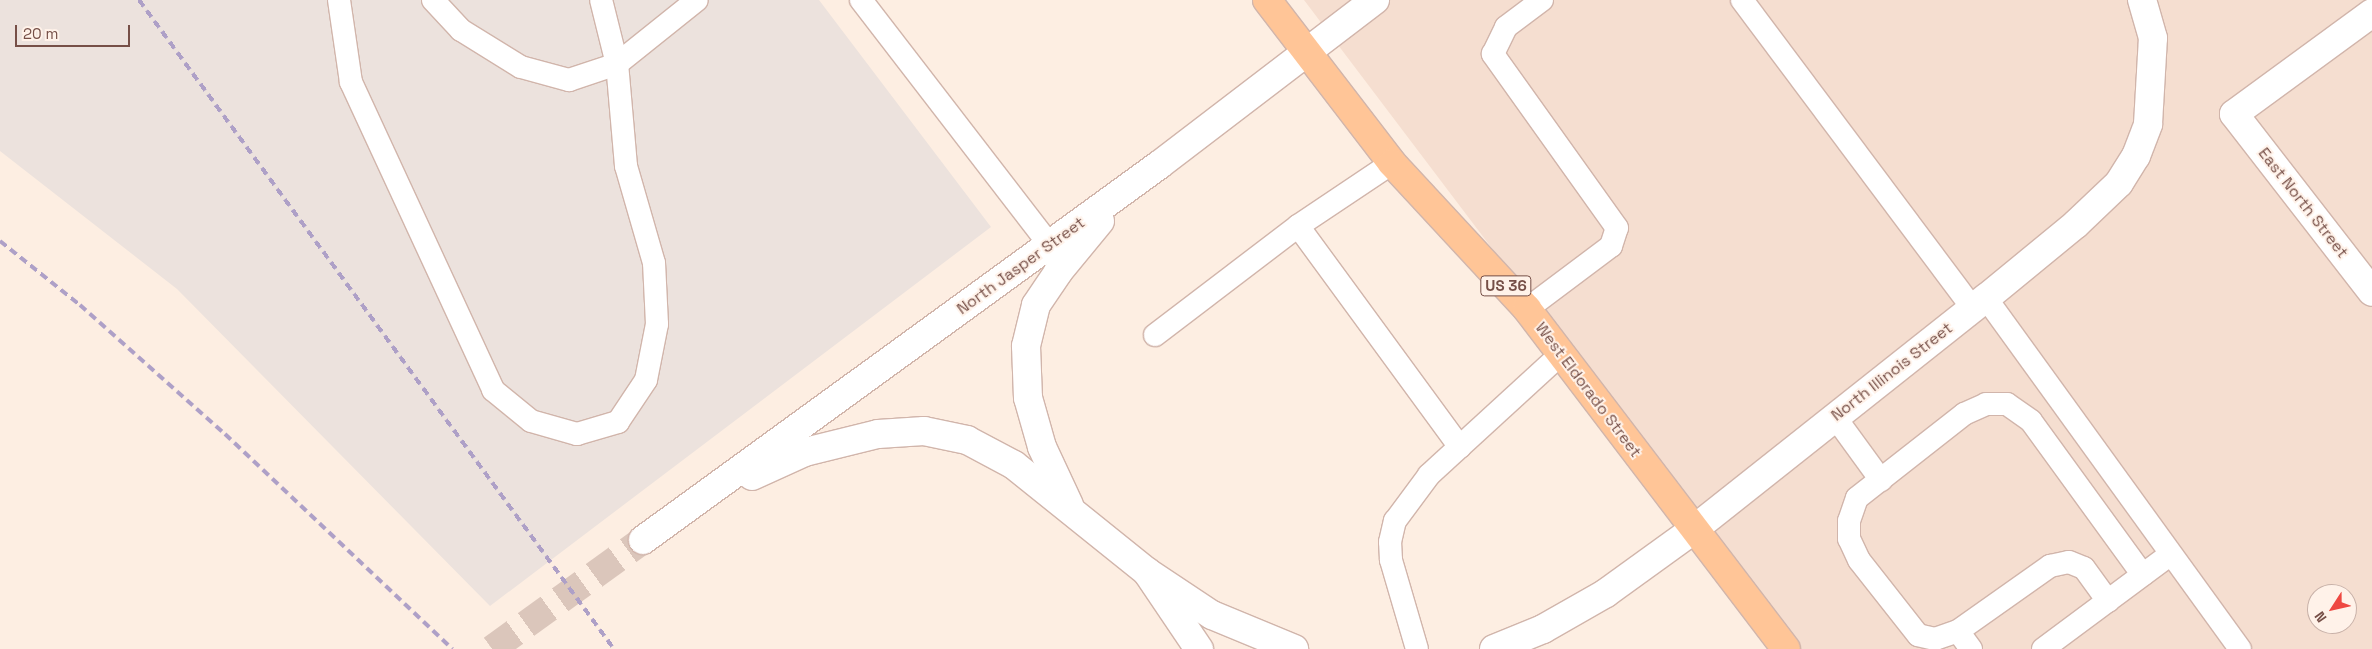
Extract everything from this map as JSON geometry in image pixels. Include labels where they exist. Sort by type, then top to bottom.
[{"type":"main road","name":"West Eldorado Street","points":[[1267,0],[1392,162],[1527,309],[1693,530],[1786,649]]},
{"type":"street","name":"North Jasper Street","points":[[1147,572],[1014,465],[967,440],[924,430],[878,434],[805,452],[719,492],[653,532],[1159,165],[1375,0]]},
{"type":"street","name":"North Illinois Street","points":[[1494,649],[1543,629],[1606,593],[1693,530],[2076,224],[2118,182],[2136,156],[2148,124],[2153,82],[2153,38],[2142,0]]},
{"type":"street","name":"East North Street","points":[[2372,13],[2234,114],[2372,292]]},
{"type":"street","points":[[1071,510],[1042,447],[1028,398],[1026,346],[1036,305],[1098,223],[1159,165]]},
{"type":"street","points":[[1147,572],[1199,649]]},
{"type":"street","points":[[1147,572],[1212,615],[1294,649]]},
{"type":"lane","points":[[339,0],[351,82],[493,390],[531,421],[577,434],[618,422],[646,380],[657,324],[654,263],[626,166],[617,64],[601,0]]},
{"type":"lane","points":[[433,0],[461,30],[520,67],[569,80],[617,64],[697,0]]},
{"type":"lane","points":[[861,0],[1050,245]]},
{"type":"lane","points":[[1527,309],[1611,246],[1617,228],[1493,54],[1506,27],[1542,0]]},
{"type":"lane","points":[[1742,0],[1979,303],[2171,554],[2240,649]]},
{"type":"lane","points":[[1155,335],[1298,226],[1392,162]]},
{"type":"lane","points":[[1298,226],[1460,447]]},
{"type":"lane","points":[[1417,649],[1395,582],[1390,542],[1395,522],[1410,497],[1460,447],[1561,354]]},
{"type":"lane","points":[[2108,601],[2084,568],[2069,562],[2050,566],[1958,631],[1935,640],[1918,635],[1859,560],[1849,539],[1849,522],[1857,498],[1964,414],[1986,404],[2007,404],[2031,421],[2144,575]]},
{"type":"lane","points":[[1835,417],[1881,480]]},
{"type":"lane","points":[[2043,649],[2171,554]]},
{"type":"lane","points":[[1958,631],[1971,649]]},
{"type":"shaded area","points":[[0,0],[819,0],[991,227],[490,606],[177,289],[0,151]]},
{"type":"shaded area","points":[[1304,0],[2372,0],[2372,649],[1795,649]]},
{"type":"tunnel","points":[[492,649],[643,540]]},
{"type":"railway","points":[[139,0],[614,649]]},
{"type":"railway","points":[[0,241],[80,305],[225,434],[452,649]]}]
